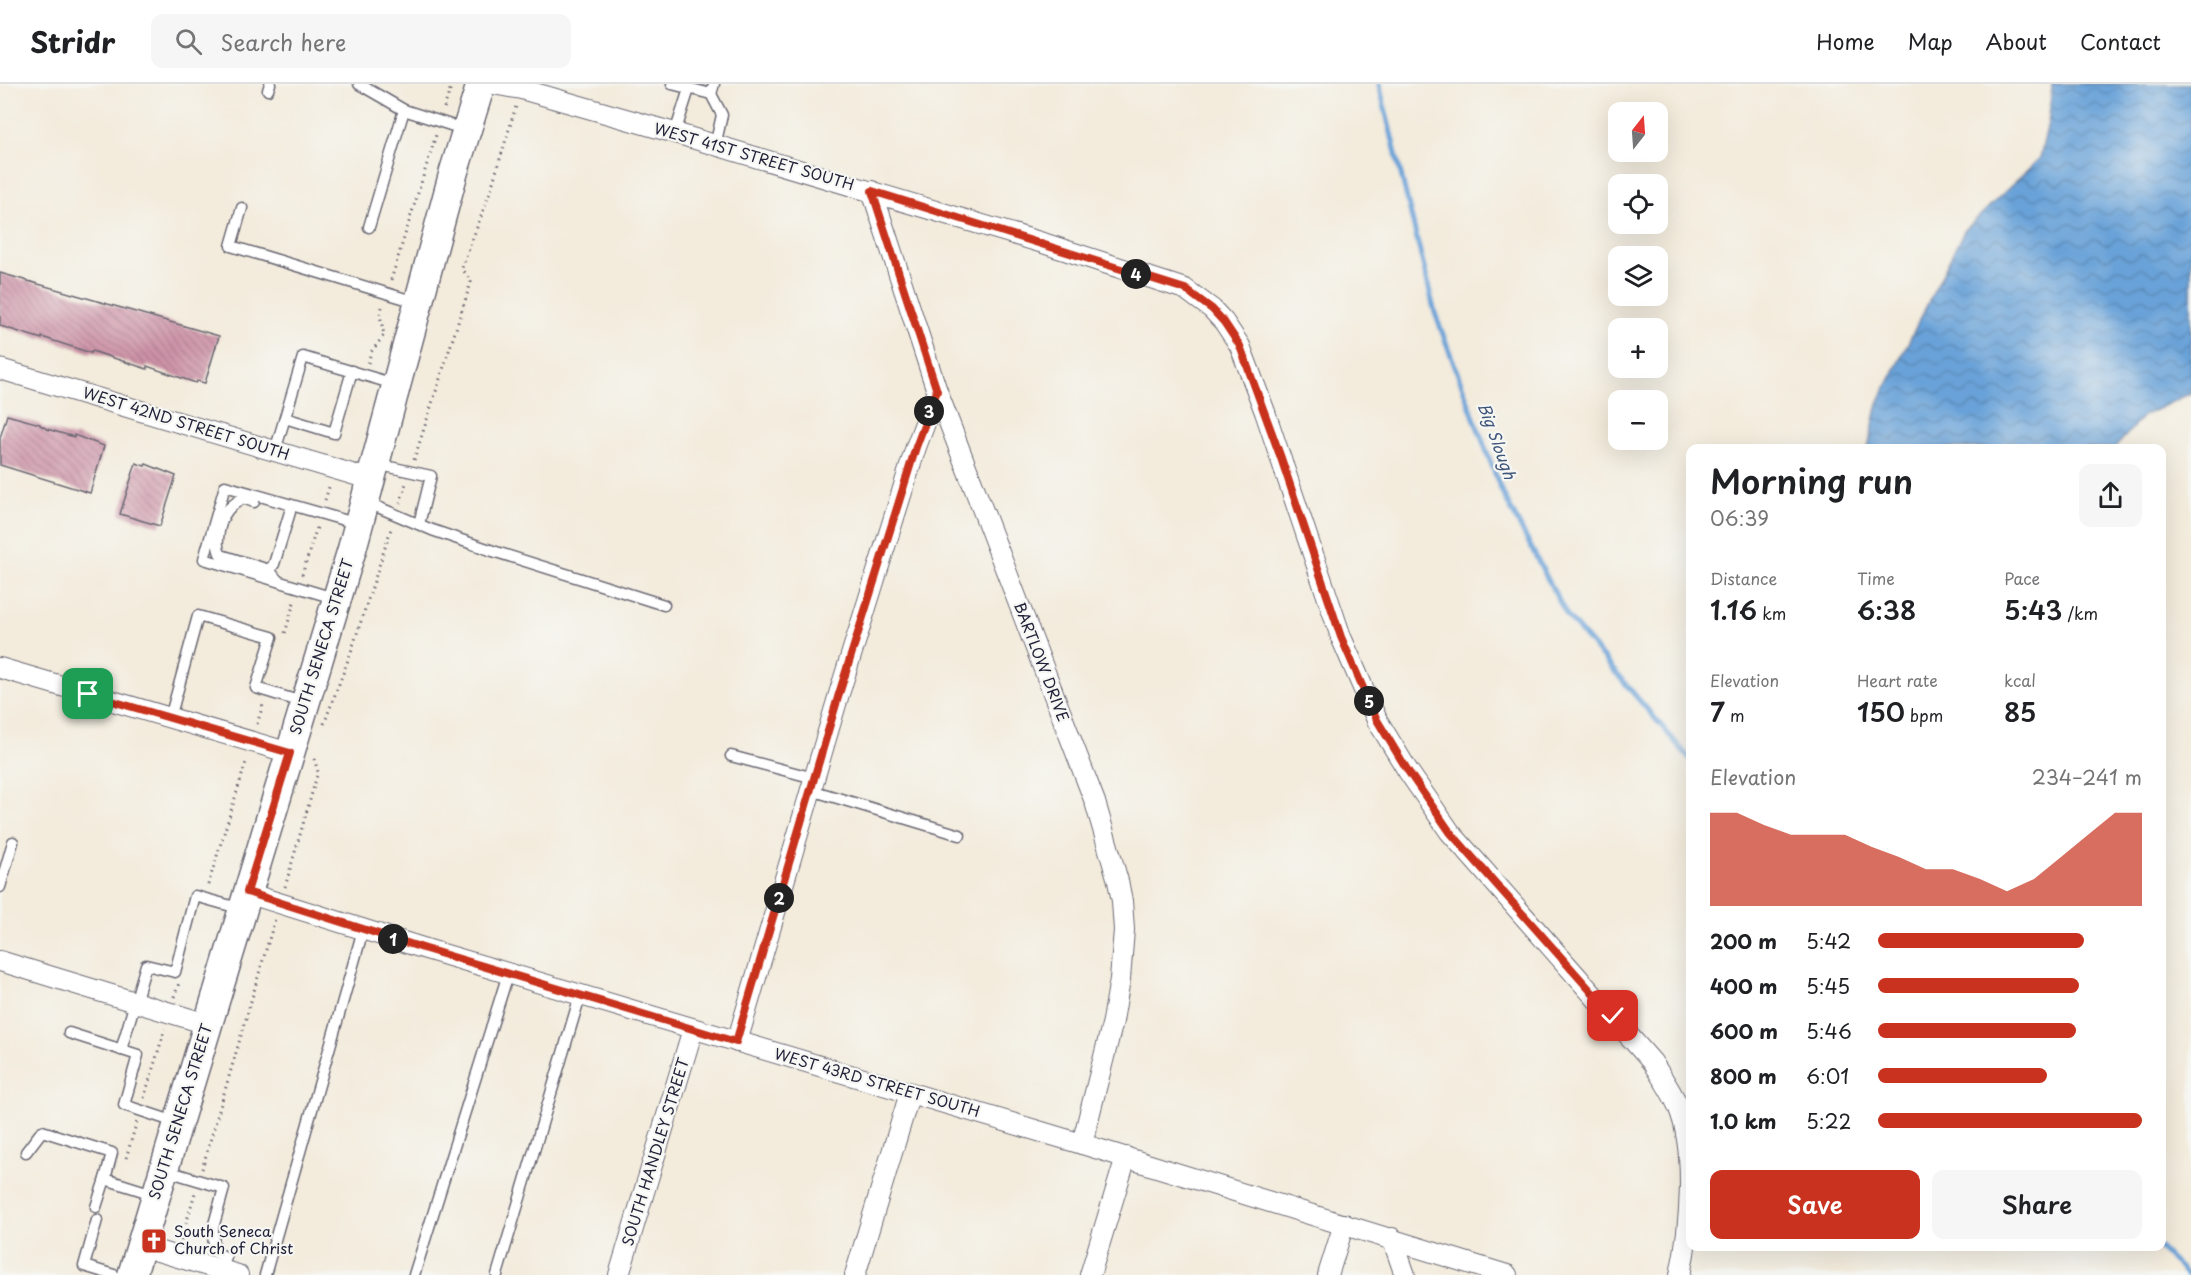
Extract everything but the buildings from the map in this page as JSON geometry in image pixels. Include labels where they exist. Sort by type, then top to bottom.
[{"type":"street","name":"SOUTH SENECA STREET","points":[[132,1275],[245,901],[303,749],[305,703],[368,492],[466,130],[481,84]]},
{"type":"street","name":"WEST 41ST STREET SOUTH","points":[[493,84],[872,191],[1185,289],[1212,309],[1240,346],[1341,637],[1377,720],[1450,832],[1652,1062],[1679,1107],[1686,1137]]},
{"type":"street","name":"BARTLOW DRIVE","points":[[872,191],[937,391],[1095,802],[1122,901],[1124,930],[1120,979],[1113,1021],[1082,1144]]},
{"type":"street","name":"WEST 42ND STREET SOUTH","points":[[0,369],[275,451],[368,492]]},
{"type":"street","points":[[736,1042],[913,455],[937,391]]},
{"type":"street","points":[[0,668],[170,718],[303,749]]},
{"type":"street","name":"WEST 43RD STREET SOUTH","points":[[245,901],[280,904],[580,996],[1126,1157],[1506,1275]]},
{"type":"street","points":[[0,961],[207,1024]]},
{"type":"street","name":"SOUTH HANDLEY STREET","points":[[619,1275],[693,1029]]},
{"type":"street","points":[[855,1275],[910,1093]]},
{"type":"street","points":[[1090,1275],[1126,1157]]},
{"type":"street","points":[[1328,1275],[1344,1224]]},
{"type":"street","points":[[1392,1238],[1405,1275]]},
{"type":"street","points":[[141,1246],[230,1272]]},
{"type":"street","name":"WEST 41ST STREET SOUTH","points":[[1680,1275],[1686,1248]]},
{"type":"street","points":[[1436,1255],[1444,1275]]},
{"type":"lane","points":[[359,84],[404,110],[466,130]]},
{"type":"lane","points":[[672,84],[689,89],[712,89],[722,115],[716,146]]},
{"type":"lane","points":[[675,134],[689,89]]},
{"type":"lane","points":[[369,227],[404,110]]},
{"type":"lane","points":[[242,208],[231,246],[419,303]]},
{"type":"lane","points":[[275,451],[303,357],[397,385]]},
{"type":"lane","points":[[285,418],[334,433],[352,372]]},
{"type":"lane","points":[[279,581],[269,570],[221,555],[218,551],[218,538],[226,512],[243,498],[295,510],[368,492],[410,471],[431,476],[419,524]]},
{"type":"lane","points":[[295,510],[225,486],[204,559],[337,599]]},
{"type":"lane","points":[[368,492],[396,514],[419,524],[493,551],[664,605]]},
{"type":"lane","points":[[269,570],[274,564],[295,510]]},
{"type":"lane","points":[[170,718],[198,616],[272,637],[256,688],[305,703]]},
{"type":"lane","points":[[731,756],[960,835]]},
{"type":"lane","points":[[0,887],[13,842]]},
{"type":"lane","points":[[121,1050],[146,965],[175,972],[195,896],[245,901]]},
{"type":"lane","points":[[265,1275],[363,930]]},
{"type":"lane","points":[[414,1275],[508,974]]},
{"type":"lane","points":[[497,1275],[580,996]]},
{"type":"lane","points":[[69,1033],[138,1055],[124,1105],[178,1123]]},
{"type":"lane","points":[[26,1152],[42,1131],[112,1153],[96,1207]]},
{"type":"lane","points":[[105,1179],[160,1183],[199,1180],[224,1188],[213,1228],[214,1252],[226,1257],[230,1272]]},
{"type":"lane","points":[[97,1220],[84,1266],[114,1275]]},
{"type":"path","points":[[324,725],[351,652],[471,282],[462,268],[491,189],[520,90]]},
{"type":"path","points":[[177,1258],[318,772],[312,755],[303,749]]},
{"type":"water","points":[[2052,84],[2191,84],[2191,393],[2143,416],[2118,444],[1869,444],[1878,403],[1964,231],[2040,158],[2049,118]]},
{"type":"waterway","name":"Big Slough","points":[[1379,84],[1435,313],[1501,490],[1567,616],[1686,754]]},
{"type":"waterway","name":"Big Slough","points":[[2163,1251],[2187,1275]]},
{"type":"place","name":"South Seneca Church of Christ","points":[[154,1241]]},
{"type":"route","points":[[88,694],[290,753],[247,892],[282,905],[736,1042],[839,694],[916,447],[937,391],[872,191],[1185,289],[1212,309],[1224,322],[1240,346],[1257,390],[1341,637],[1377,720],[1408,771],[1450,832],[1613,1016]]}]
